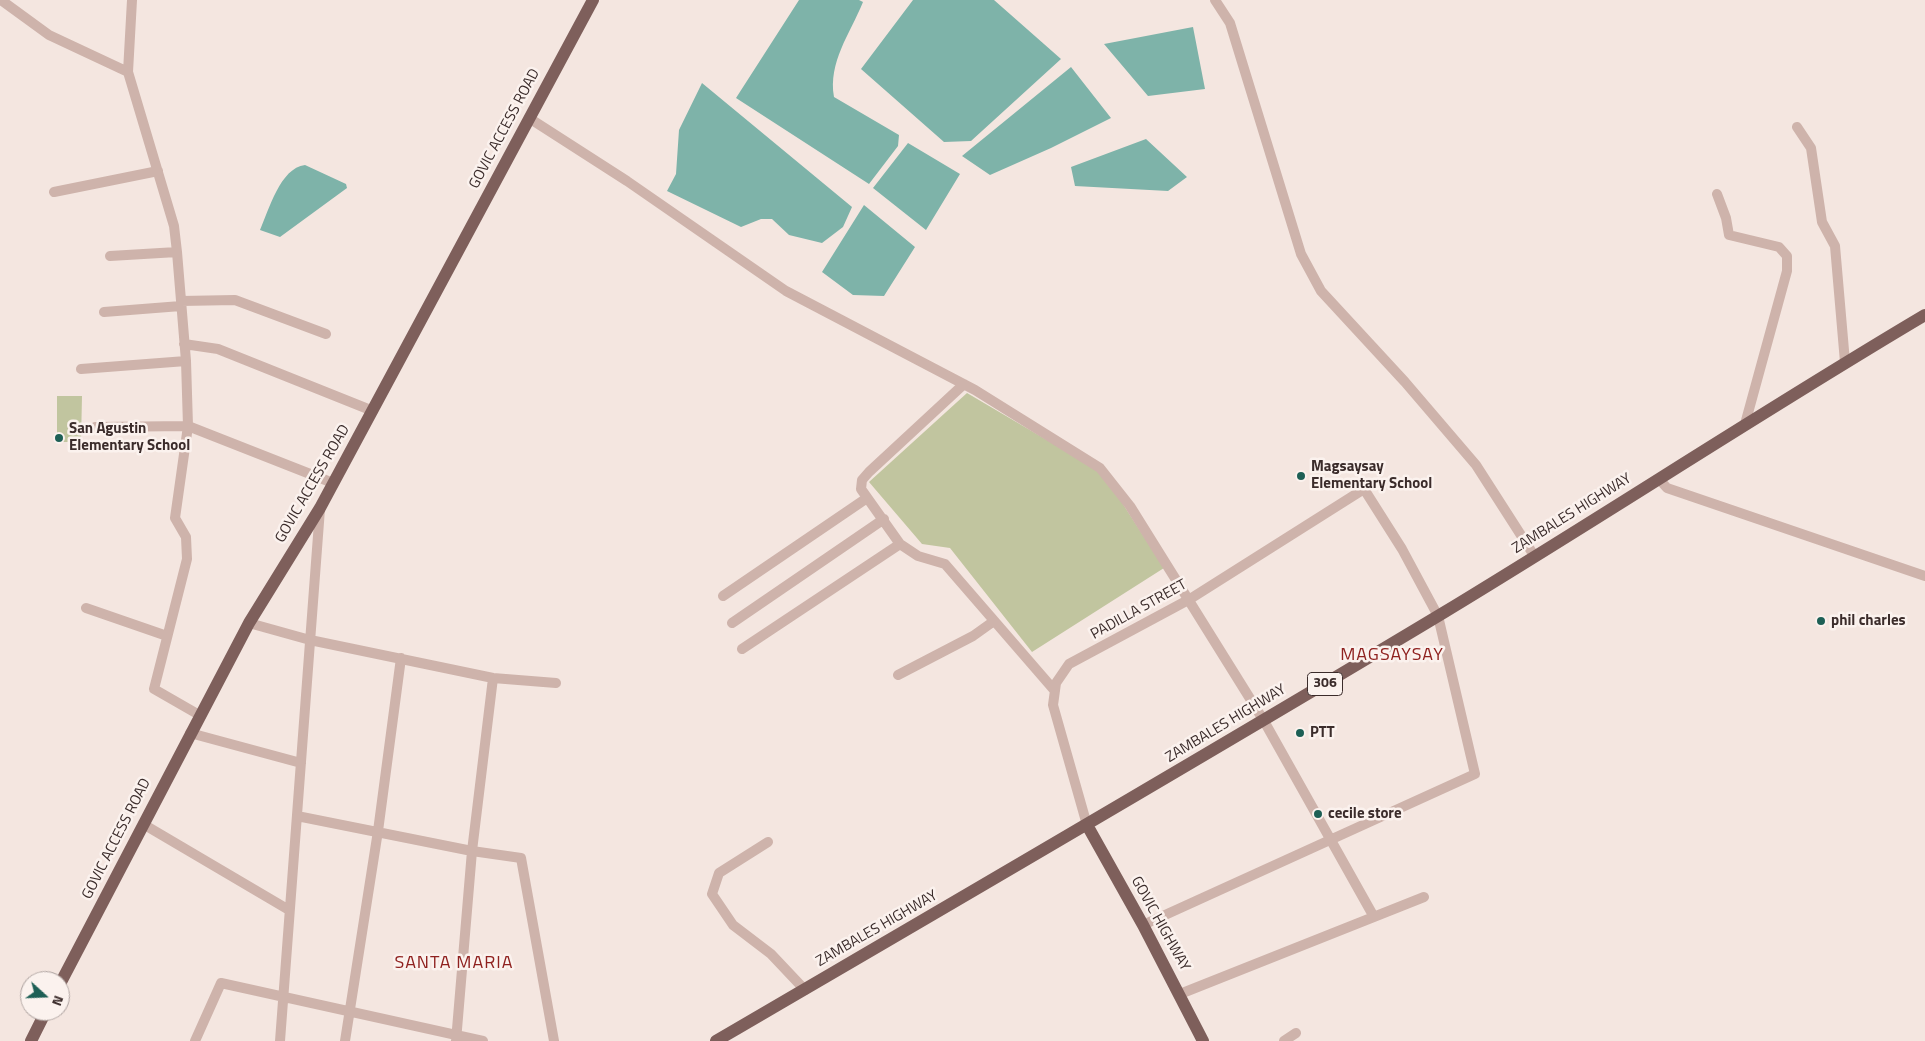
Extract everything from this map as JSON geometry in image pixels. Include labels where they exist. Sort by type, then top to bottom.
[{"type":"main road","name":"GOVIC ACCESS ROAD","points":[[67,971],[249,623],[320,508],[593,0]]},
{"type":"main road","name":"ZAMBALES HIGHWAY","points":[[716,1041],[1264,721],[1535,557],[1745,424],[1925,315]]},
{"type":"main road","name":"GOVIC HIGHWAY","points":[[1087,825],[1143,925],[1203,1041]]},
{"type":"main road","points":[[31,1041],[41,1021]]},
{"type":"street","points":[[1,0],[49,35],[128,72]]},
{"type":"street","points":[[132,0],[128,72],[174,226],[186,361],[188,426],[175,518],[186,537],[187,559],[154,689],[201,716]]},
{"type":"street","points":[[1215,0],[1230,23],[1301,254],[1321,291],[1405,382],[1476,465],[1535,557]]},
{"type":"street","points":[[529,118],[627,181],[786,291],[964,384],[1100,468],[1130,506],[1264,721],[1374,917]]},
{"type":"street","points":[[1797,127],[1811,148],[1822,222],[1835,246],[1845,362]]},
{"type":"street","points":[[54,192],[158,170]]},
{"type":"street","points":[[1717,194],[1726,218],[1729,235],[1779,247],[1787,256],[1787,271],[1745,424]]},
{"type":"street","points":[[110,256],[177,252]]},
{"type":"street","points":[[104,312],[181,303],[235,300],[326,334]]},
{"type":"street","points":[[184,344],[218,349],[373,411]]},
{"type":"street","points":[[81,369],[186,361]]},
{"type":"street","points":[[964,384],[862,480],[861,489],[900,544],[918,556],[945,564],[1055,691]]},
{"type":"street","points":[[95,427],[188,426],[332,483]]},
{"type":"street","points":[[1659,479],[1667,488],[1925,576]]},
{"type":"street","name":"PADILLA STREET","points":[[1087,825],[1053,705],[1056,683],[1070,664],[1190,600],[1364,489],[1402,549],[1438,616]]},
{"type":"street","points":[[723,596],[867,498]]},
{"type":"street","points":[[280,1041],[320,508]]},
{"type":"street","points":[[732,623],[884,519]]},
{"type":"street","points":[[742,649],[900,544]]},
{"type":"street","points":[[86,608],[167,636]]},
{"type":"street","points":[[1143,925],[1475,774],[1438,616]]},
{"type":"street","points":[[898,675],[972,636],[994,621]]},
{"type":"street","points":[[249,623],[310,640],[493,678],[556,683]]},
{"type":"street","points":[[345,1041],[378,831],[400,658]]},
{"type":"street","points":[[456,1039],[472,851],[493,678]]},
{"type":"street","points":[[190,733],[301,763]]},
{"type":"street","points":[[297,816],[472,851],[521,858],[554,1041]]},
{"type":"street","points":[[143,824],[289,910]]},
{"type":"street","points":[[768,842],[719,873],[712,894],[733,925],[771,954],[804,990]]},
{"type":"street","points":[[1180,994],[1424,897]]},
{"type":"street","points":[[195,1041],[222,983],[349,1011],[456,1039],[482,1041]]},
{"type":"street","points":[[1284,1041],[1296,1033]]},
{"type":"green space","points":[[967,393],[1103,473],[1164,568],[1032,652],[950,548],[922,544],[869,482]]},
{"type":"green space","points":[[57,396],[82,396],[81,442],[57,442]]},
{"type":"water","points":[[799,0],[859,0],[863,2],[841,48],[834,72],[833,84],[834,97],[899,135],[898,146],[869,184],[736,98]]},
{"type":"water","points":[[913,0],[994,0],[1061,59],[971,141],[944,142],[861,69]]},
{"type":"water","points":[[1193,27],[1205,89],[1148,96],[1104,44]]},
{"type":"water","points":[[1071,67],[1111,118],[1051,148],[990,175],[962,156]]},
{"type":"water","points":[[702,83],[852,207],[843,227],[822,243],[789,235],[772,219],[761,219],[741,227],[667,191],[676,174],[679,130]]},
{"type":"water","points":[[1146,139],[1187,177],[1168,191],[1075,186],[1071,167]]},
{"type":"water","points":[[908,143],[960,174],[926,230],[873,188]]},
{"type":"water","points":[[305,165],[346,184],[347,188],[280,237],[260,230],[276,191],[282,182],[296,168]]},
{"type":"water","points":[[864,205],[915,247],[884,296],[853,295],[822,272]]},
{"type":"place","name":"San Agustin Elementary School","points":[[59,438]]},
{"type":"place","name":"Magsaysay Elementary School","points":[[1301,476]]},
{"type":"place","name":"phil charles","points":[[1821,621]]},
{"type":"place","name":"PTT","points":[[1300,733]]},
{"type":"place","name":"cecile store","points":[[1318,814]]},
{"type":"district","name":"MAGSAYSAY","points":[[1392,656]]},
{"type":"district","name":"SANTA MARIA","points":[[454,964]]}]
